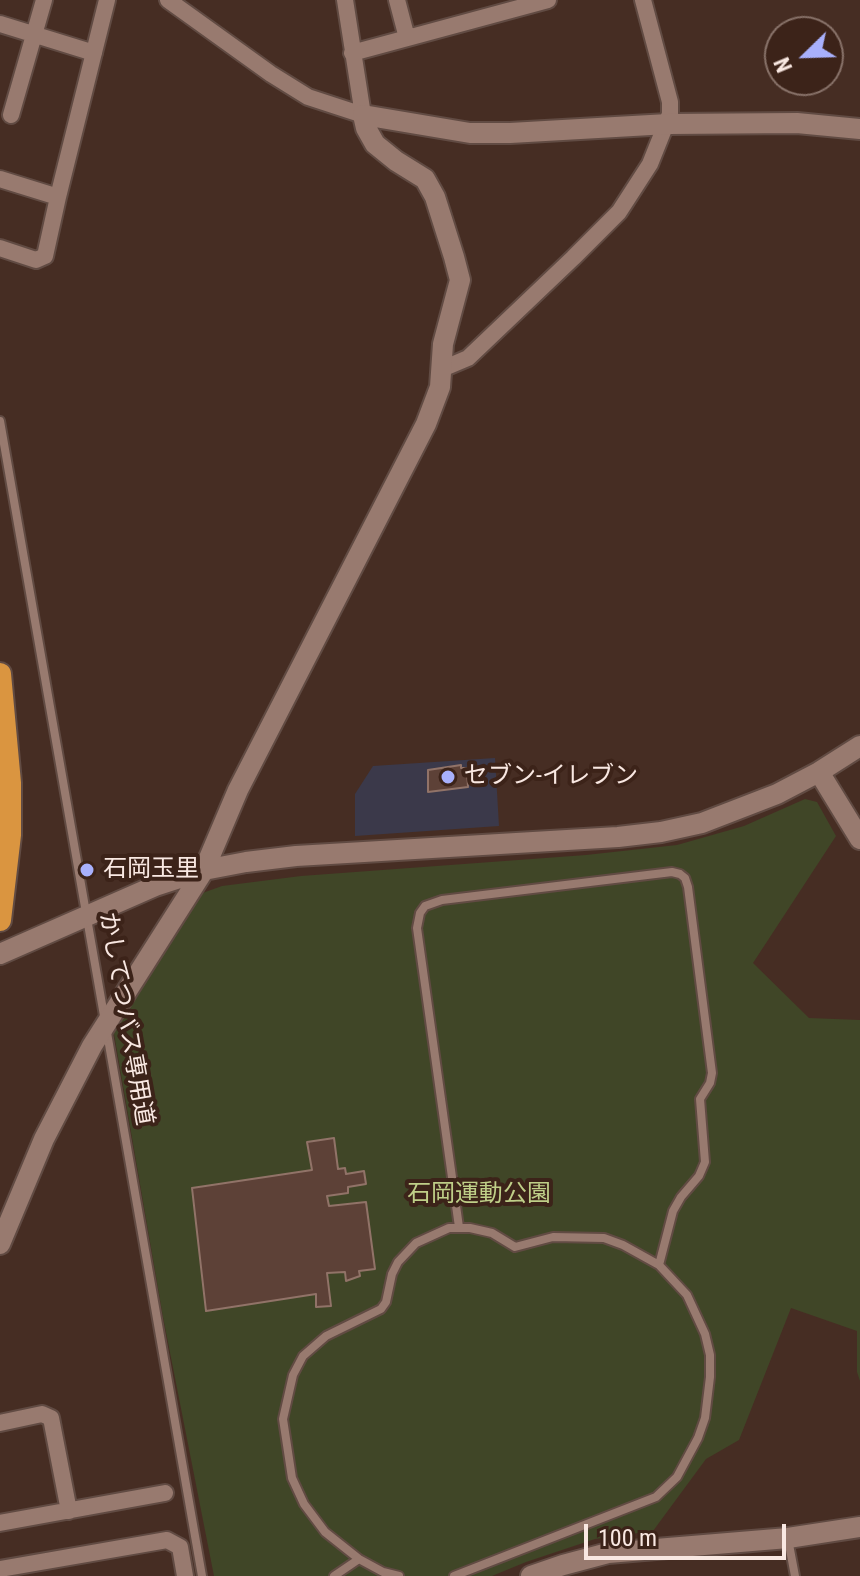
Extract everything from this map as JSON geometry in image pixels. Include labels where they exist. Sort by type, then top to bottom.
[{"type":"highway","points":[[0,674],[6,722],[10,822],[0,920]]},
{"type":"street","points":[[11,115],[44,0]]},
{"type":"street","points":[[0,248],[36,260],[45,256],[107,0]]},
{"type":"street","points":[[168,0],[308,97],[363,115],[470,133],[668,124],[797,123],[860,129]]},
{"type":"street","points":[[0,1244],[44,1139],[92,1046],[204,870],[238,790],[426,424],[440,387],[443,344],[460,280],[435,197],[425,179],[375,144],[366,128],[345,0]]},
{"type":"street","points":[[397,0],[407,38]]},
{"type":"street","points":[[352,53],[548,0]]},
{"type":"street","points":[[442,369],[468,358],[619,212],[650,164],[668,124],[670,102],[643,0]]},
{"type":"street","points":[[0,24],[94,53]]},
{"type":"street","points":[[0,179],[58,197]]},
{"type":"street","points":[[0,954],[86,914],[204,870],[296,856],[618,837],[702,823],[744,808],[819,772],[860,746]]},
{"type":"street","points":[[819,772],[860,839]]},
{"type":"street","points":[[0,1423],[42,1414],[51,1418],[69,1511]]},
{"type":"street","points":[[0,1523],[165,1493]]},
{"type":"street","points":[[531,1576],[608,1553],[788,1538],[860,1527]]},
{"type":"street","points":[[0,1569],[167,1540],[180,1547],[185,1576]]},
{"type":"lane","name":"かしてつバス専用道","points":[[0,421],[202,1576]]},
{"type":"lane","points":[[459,1227],[417,928],[420,913],[425,906],[442,900],[672,872],[685,878],[688,887],[712,1073],[700,1099],[705,1162],[699,1176],[673,1211],[659,1265]]},
{"type":"lane","points":[[399,1576],[383,1572],[359,1559],[325,1532],[304,1504],[292,1478],[283,1419],[291,1383],[303,1356],[326,1336],[381,1309],[386,1302],[392,1274],[409,1250],[439,1231],[459,1227],[492,1233],[515,1247],[553,1237],[604,1238],[659,1265],[687,1295],[705,1334],[710,1355],[710,1396],[705,1418],[677,1477],[656,1497],[454,1576]]},
{"type":"lane","points":[[788,1538],[795,1576]]},
{"type":"lane","points":[[334,1576],[359,1559]]},
{"type":"shaded area","points":[[495,758],[499,826],[355,836],[355,794],[373,766]]},
{"type":"green space","name":"石岡運動公園","points":[[805,799],[817,802],[836,836],[753,963],[809,1018],[860,1020],[860,1381],[857,1372],[857,1331],[791,1308],[739,1440],[706,1459],[653,1531],[595,1539],[492,1576],[214,1576],[163,1317],[113,1028],[197,895],[222,886],[301,876],[586,855],[677,845],[744,826]]},
{"type":"building","name":"セブン-イレブン","points":[[461,765],[461,768],[467,768],[468,787],[428,792],[428,770]]},
{"type":"building","points":[[334,1138],[338,1169],[345,1168],[346,1174],[364,1171],[366,1184],[348,1187],[348,1193],[327,1196],[329,1206],[366,1202],[375,1269],[359,1271],[360,1276],[346,1281],[345,1272],[327,1273],[331,1306],[316,1307],[316,1294],[206,1311],[192,1188],[312,1170],[307,1142]]},
{"type":"place","name":"セブン-イレブン","points":[[448,777]]},
{"type":"place","name":"石岡玉里","points":[[87,870]]}]
